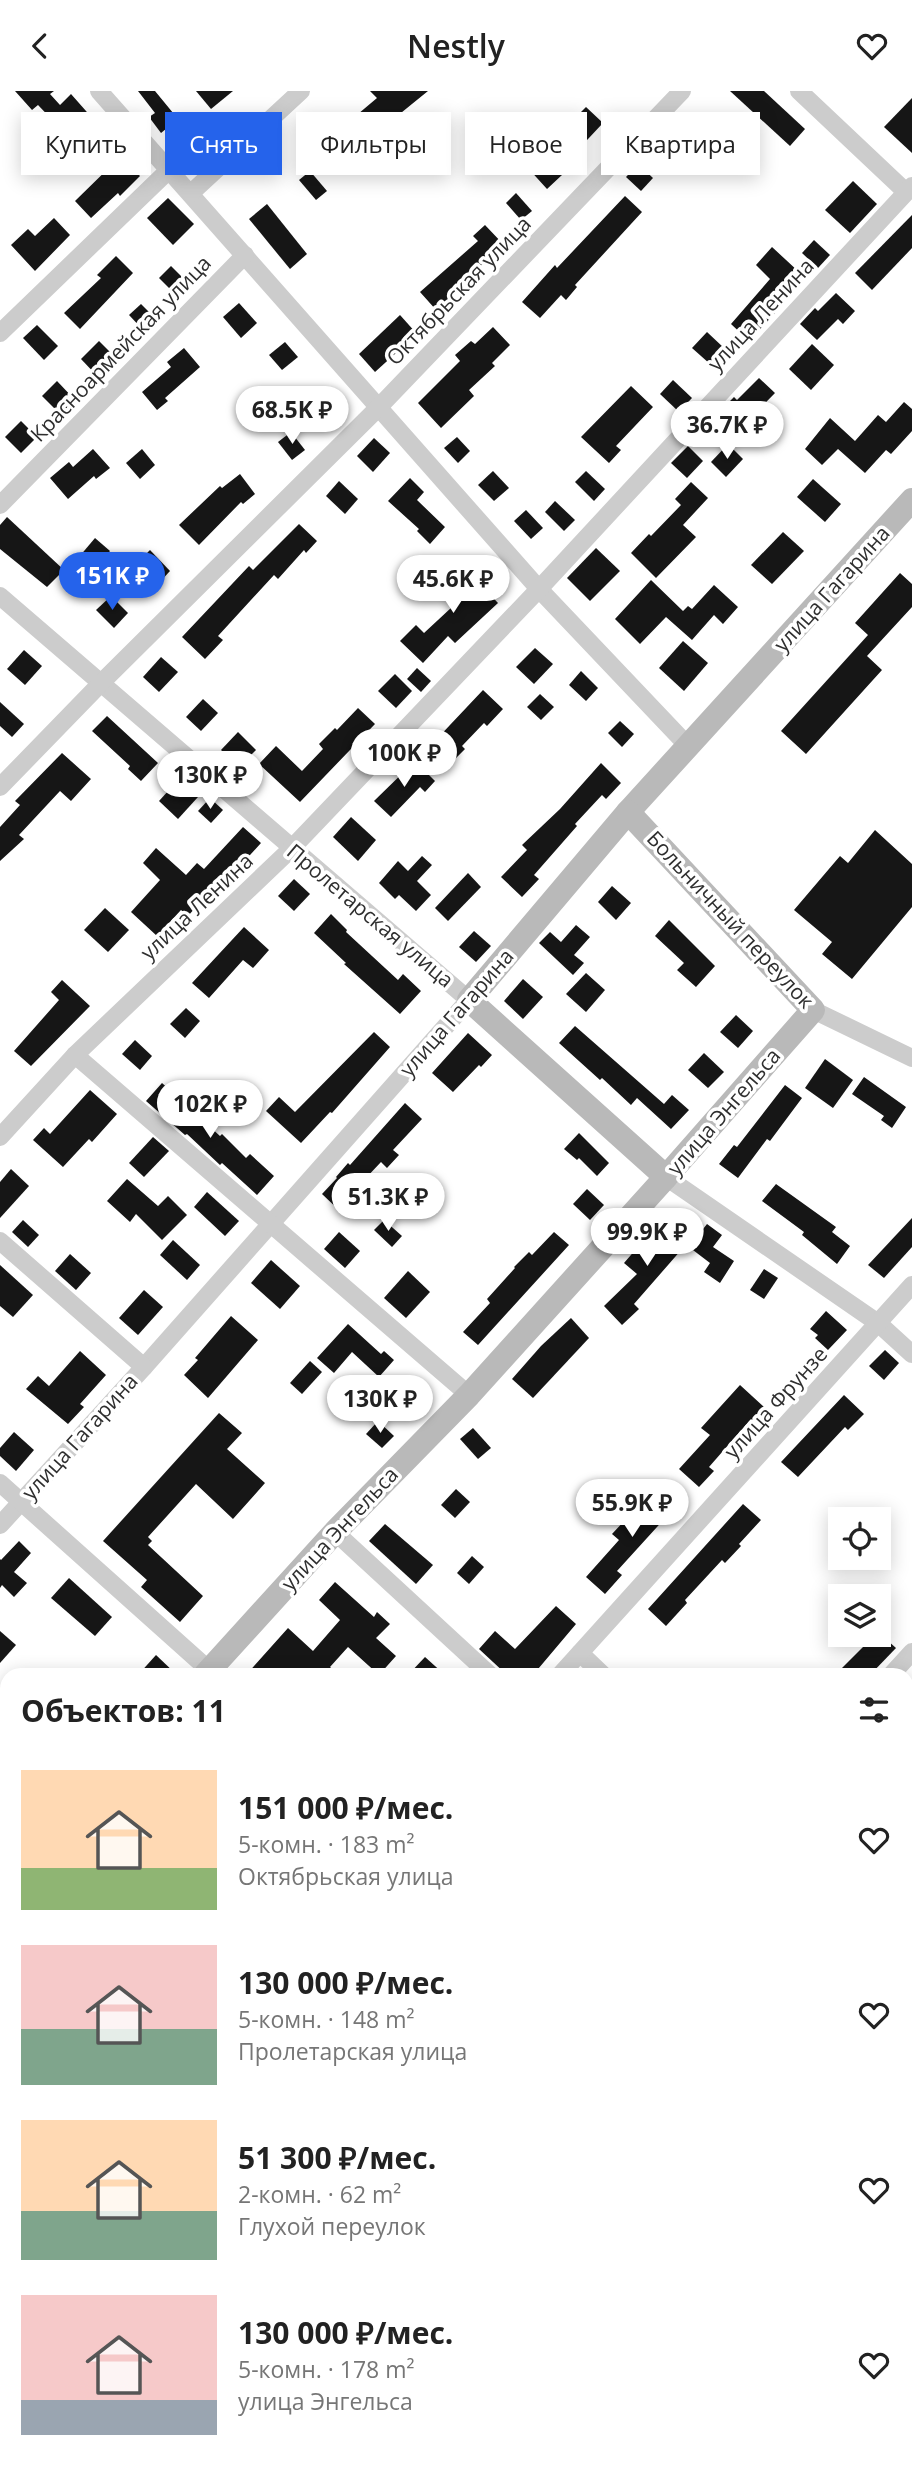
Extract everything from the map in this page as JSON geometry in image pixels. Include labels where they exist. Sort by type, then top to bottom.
[{"type":"main road","name":"улица Гагарина","points":[[469,1000],[628,812],[912,501]]},
{"type":"main road","name":"Больничный переулок","points":[[628,812],[813,1010]]},
{"type":"main road","name":"Пролетарская улица","points":[[469,1000],[666,1177]]},
{"type":"main road","name":"улица Энгельса","points":[[211,1668],[335,1532],[469,1395],[813,1010]]},
{"type":"street","points":[[99,91],[165,164]]},
{"type":"street","points":[[191,193],[301,91]]},
{"type":"street","name":"Октябрьская улица","points":[[0,787],[102,681],[378,408],[682,91]]},
{"type":"street","points":[[799,91],[909,188]]},
{"type":"street","points":[[0,333],[165,174]]},
{"type":"street","points":[[175,175],[539,589],[689,747]]},
{"type":"street","name":"улица Ленина","points":[[0,1137],[75,1055],[291,849],[539,589],[909,188]]},
{"type":"street","name":"Красноармейская улица","points":[[0,505],[245,255]]},
{"type":"street","name":"Пролетарская улица","points":[[0,596],[102,681],[291,849],[469,1000]]},
{"type":"street","name":"улица Гагарина","points":[[0,1525],[144,1367],[469,1000]]},
{"type":"street","name":"Больничный переулок","points":[[813,1010],[912,1058]]},
{"type":"street","points":[[75,1055],[469,1395]]},
{"type":"street","name":"Пролетарская улица","points":[[666,1177],[878,1323],[912,1354]]},
{"type":"street","points":[[0,1241],[144,1367]]},
{"type":"street","name":"улица Фрунзе","points":[[566,1668],[912,1286]]},
{"type":"street","points":[[0,1483],[203,1668]]},
{"type":"street","points":[[335,1532],[482,1668]]},
{"type":"street","points":[[897,1668],[912,1652]]},
{"type":"street","points":[[580,1653],[596,1668]]},
{"type":"building","points":[[15,91],[54,91],[50,94],[60,105],[71,94],[87,112],[45,112],[38,105],[32,110]]},
{"type":"building","points":[[138,91],[155,91],[172,112],[165,112],[165,130],[161,133],[151,120],[155,113]]},
{"type":"building","points":[[196,91],[233,91],[211,109]]},
{"type":"building","points":[[370,91],[428,91],[402,112],[360,112],[377,98]]},
{"type":"building","points":[[730,91],[764,91],[805,129],[790,146],[760,118],[760,112],[753,112]]},
{"type":"building","points":[[912,98],[912,153],[884,127]]},
{"type":"building","points":[[586,107],[601,121],[601,125],[587,140],[587,112],[581,112]]},
{"type":"building","points":[[102,175],[140,176],[120,196],[118,193],[91,218],[75,201]]},
{"type":"building","points":[[305,175],[313,175],[327,191],[316,200],[299,180]]},
{"type":"building","points":[[534,175],[562,175],[547,189]]},
{"type":"building","points":[[650,175],[653,178],[641,191],[626,177]]},
{"type":"building","points":[[853,181],[877,204],[850,233],[825,210]]},
{"type":"building","points":[[516,193],[532,211],[521,220],[506,203]]},
{"type":"building","points":[[625,196],[642,212],[575,285],[577,287],[566,300],[561,295],[540,318],[522,302],[555,265],[557,268]]},
{"type":"building","points":[[168,198],[194,224],[173,245],[147,218]]},
{"type":"building","points":[[267,204],[307,254],[290,269],[249,219]]},
{"type":"building","points":[[912,215],[912,248],[872,290],[855,273]]},
{"type":"building","points":[[54,218],[70,235],[35,271],[11,245],[28,229],[35,236]]},
{"type":"building","points":[[485,225],[504,245],[437,311],[420,292],[478,241],[473,236]]},
{"type":"building","points":[[814,240],[830,255],[818,268],[802,253]]},
{"type":"building","points":[[772,247],[799,272],[770,303],[777,311],[749,341],[731,324],[770,279],[756,265]]},
{"type":"building","points":[[116,256],[133,273],[80,329],[64,313],[101,278],[97,275]]},
{"type":"building","points":[[171,266],[189,284],[177,296],[159,278]]},
{"type":"building","points":[[836,293],[855,311],[843,324],[838,319],[817,340],[800,324],[815,308],[818,311]]},
{"type":"building","points":[[239,303],[257,323],[241,338],[223,317]]},
{"type":"building","points":[[141,304],[155,318],[143,330],[129,315]]},
{"type":"building","points":[[400,315],[417,334],[375,372],[359,354]]},
{"type":"building","points":[[37,325],[58,346],[44,360],[23,338]]},
{"type":"building","points":[[493,327],[510,345],[492,363],[495,366],[469,390],[474,396],[441,428],[418,403],[460,361],[455,355],[471,341],[475,344]]},
{"type":"building","points":[[707,332],[724,348],[710,364],[692,348]]},
{"type":"building","points":[[99,341],[117,359],[99,378],[81,359]]},
{"type":"building","points":[[285,342],[298,357],[282,370],[269,355]]},
{"type":"building","points":[[812,344],[834,365],[811,390],[789,369]]},
{"type":"building","points":[[184,348],[200,367],[165,398],[168,401],[157,410],[142,392],[171,367],[167,362]]},
{"type":"building","points":[[759,378],[775,393],[739,430],[720,411],[734,397],[737,400]]},
{"type":"building","points":[[673,380],[692,398],[679,412],[660,394]]},
{"type":"building","points":[[57,381],[75,400],[60,414],[42,396]]},
{"type":"building","points":[[631,386],[653,407],[616,446],[621,450],[609,463],[581,437]]},
{"type":"building","points":[[327,397],[339,412],[324,424],[312,408]]},
{"type":"building","points":[[904,402],[912,409],[912,431],[891,454],[886,450],[865,473],[838,449],[822,465],[805,449],[830,418],[855,441],[878,415],[886,422]]},
{"type":"building","points":[[21,421],[37,437],[21,453],[5,437]]},
{"type":"building","points":[[291,432],[305,450],[292,460],[278,442]]},
{"type":"building","points":[[457,437],[470,451],[458,463],[444,448]]},
{"type":"building","points":[[374,438],[390,453],[373,472],[357,456]]},
{"type":"building","points":[[728,444],[743,459],[726,477],[711,462]]},
{"type":"building","points":[[688,446],[703,461],[687,478],[671,463]]},
{"type":"building","points":[[93,449],[110,468],[96,479],[94,476],[68,499],[50,478],[69,462],[73,467]]},
{"type":"building","points":[[142,449],[155,465],[140,479],[126,463]]},
{"type":"building","points":[[493,471],[509,488],[494,501],[478,485]]},
{"type":"building","points":[[586,471],[605,489],[594,501],[575,482]]},
{"type":"building","points":[[240,474],[255,494],[243,504],[241,502],[199,545],[179,525],[220,486],[222,488]]},
{"type":"building","points":[[410,478],[424,492],[417,500],[445,527],[430,544],[417,531],[419,529],[388,501]]},
{"type":"building","points":[[813,479],[841,504],[825,522],[797,497]]},
{"type":"building","points":[[339,481],[358,499],[345,514],[326,496]]},
{"type":"building","points":[[691,482],[708,498],[683,525],[696,537],[656,578],[631,553],[681,505],[675,499]]},
{"type":"building","points":[[555,501],[575,520],[564,531],[545,512]]},
{"type":"building","points":[[526,510],[543,528],[531,539],[514,521]]},
{"type":"building","points":[[7,517],[64,570],[47,587],[0,549],[0,525]]},
{"type":"building","points":[[299,524],[317,541],[306,553],[304,550],[278,579],[274,575],[218,636],[223,640],[205,659],[182,637],[249,566],[253,570]]},
{"type":"building","points":[[783,532],[804,551],[772,584],[751,565]]},
{"type":"building","points":[[95,538],[110,551],[83,583],[68,570]]},
{"type":"building","points":[[596,548],[620,571],[590,601],[567,578]]},
{"type":"building","points":[[150,550],[170,571],[157,585],[136,564]]},
{"type":"building","points":[[467,560],[481,575],[476,580],[498,603],[455,643],[448,636],[423,663],[400,641],[416,625],[424,633],[466,594],[450,577]]},
{"type":"building","points":[[900,573],[912,584],[912,607],[867,656],[882,670],[806,754],[781,731],[868,635],[855,623]]},
{"type":"building","points":[[651,580],[683,611],[688,606],[692,609],[714,585],[738,607],[723,624],[714,615],[692,640],[666,617],[640,644],[615,619]]},
{"type":"building","points":[[111,596],[128,613],[114,628],[96,610]]},
{"type":"building","points":[[683,641],[708,663],[684,691],[659,668]]},
{"type":"building","points":[[535,648],[553,664],[534,684],[516,667]]},
{"type":"building","points":[[24,650],[42,666],[25,685],[7,669]]},
{"type":"building","points":[[161,657],[178,672],[159,692],[143,677]]},
{"type":"building","points":[[417,668],[431,681],[421,692],[407,679]]},
{"type":"building","points":[[581,671],[598,688],[586,701],[569,685]]},
{"type":"building","points":[[395,674],[412,691],[396,708],[378,691]]},
{"type":"building","points":[[483,690],[503,709],[487,726],[484,723],[462,746],[465,749],[453,761],[433,743]]},
{"type":"building","points":[[540,694],[554,707],[541,720],[527,707]]},
{"type":"building","points":[[203,699],[218,713],[201,731],[186,717]]},
{"type":"building","points":[[0,702],[24,724],[12,737],[0,726]]},
{"type":"building","points":[[358,708],[375,724],[300,802],[259,764],[276,746],[302,771],[323,749],[319,744]]},
{"type":"building","points":[[107,716],[158,763],[141,781],[128,769],[130,766],[92,731]]},
{"type":"building","points":[[620,721],[634,734],[622,747],[608,733]]},
{"type":"building","points":[[238,732],[256,750],[239,767],[221,750]]},
{"type":"building","points":[[62,753],[91,779],[71,801],[60,791],[19,835],[24,839],[0,861],[0,827],[20,805],[15,801]]},
{"type":"building","points":[[415,761],[435,781],[425,792],[420,787],[391,817],[374,801]]},
{"type":"building","points":[[601,763],[621,783],[606,799],[602,795],[575,824],[577,826],[534,875],[539,879],[522,897],[501,877],[527,850],[522,845],[560,809]]},
{"type":"building","points":[[179,779],[198,797],[178,819],[159,801]]},
{"type":"building","points":[[210,798],[223,810],[211,823],[198,811]]},
{"type":"building","points":[[351,817],[376,840],[358,861],[333,837]]},
{"type":"building","points":[[243,827],[261,843],[239,867],[235,863],[188,916],[181,910],[157,936],[131,912],[160,880],[143,863],[156,848],[186,875],[197,863],[204,869]]},
{"type":"building","points":[[875,830],[912,864],[912,907],[852,979],[822,954],[832,942],[794,910],[840,856],[848,863]]},
{"type":"building","points":[[422,856],[432,865],[417,881],[431,895],[416,911],[399,895],[395,899],[379,883],[398,861],[408,871]]},
{"type":"building","points":[[468,873],[481,887],[448,921],[435,908]]},
{"type":"building","points":[[294,879],[310,894],[294,911],[278,896]]},
{"type":"building","points":[[612,886],[631,903],[616,920],[598,902]]},
{"type":"building","points":[[105,908],[129,930],[108,952],[84,930]]},
{"type":"building","points":[[331,914],[346,932],[398,980],[403,974],[421,991],[400,1014],[314,933]]},
{"type":"building","points":[[669,920],[715,966],[696,987],[677,970],[684,963],[655,936]]},
{"type":"building","points":[[576,925],[590,937],[574,955],[584,963],[573,975],[539,943],[550,932],[561,942]]},
{"type":"building","points":[[244,927],[269,950],[253,968],[243,960],[209,998],[192,983]]},
{"type":"building","points":[[474,931],[491,946],[476,962],[459,947]]},
{"type":"building","points":[[586,973],[605,990],[586,1012],[566,994]]},
{"type":"building","points":[[523,979],[543,997],[523,1019],[504,1001]]},
{"type":"building","points":[[62,980],[90,1006],[31,1066],[14,1051],[59,1000],[51,992]]},
{"type":"building","points":[[186,1008],[200,1021],[185,1038],[170,1024]]},
{"type":"building","points":[[736,1015],[753,1031],[738,1048],[720,1032]]},
{"type":"building","points":[[575,1026],[664,1104],[672,1095],[689,1110],[671,1129],[637,1098],[631,1105],[559,1043]]},
{"type":"building","points":[[374,1032],[390,1047],[332,1113],[330,1112],[301,1143],[266,1111],[279,1097],[295,1112]]},
{"type":"building","points":[[468,1033],[492,1055],[453,1092],[432,1073]]},
{"type":"building","points":[[135,1040],[152,1056],[140,1070],[122,1054]]},
{"type":"building","points":[[704,1053],[724,1072],[708,1088],[688,1070]]},
{"type":"building","points":[[825,1059],[853,1080],[833,1108],[805,1088]]},
{"type":"building","points":[[864,1077],[906,1107],[892,1128],[881,1120],[884,1116],[852,1094]]},
{"type":"building","points":[[162,1083],[246,1158],[250,1154],[274,1176],[257,1195],[146,1101]]},
{"type":"building","points":[[785,1085],[802,1098],[738,1178],[719,1164],[734,1145],[737,1147]]},
{"type":"building","points":[[90,1090],[117,1114],[92,1142],[89,1139],[63,1167],[33,1140],[44,1128],[50,1134]]},
{"type":"building","points":[[405,1103],[422,1119],[393,1150],[399,1155],[387,1168],[381,1162],[348,1197],[353,1202],[343,1214],[322,1194]]},
{"type":"building","points":[[579,1133],[609,1163],[597,1176],[579,1158],[577,1160],[564,1149]]},
{"type":"building","points":[[153,1137],[169,1151],[144,1177],[129,1163]]},
{"type":"building","points":[[11,1169],[29,1186],[0,1218],[0,1182]]},
{"type":"building","points":[[127,1179],[158,1206],[168,1196],[187,1215],[162,1240],[136,1214],[130,1222],[107,1201]]},
{"type":"building","points":[[776,1184],[836,1227],[832,1232],[850,1246],[837,1264],[802,1235],[804,1232],[762,1201]]},
{"type":"building","points":[[587,1189],[604,1205],[590,1220],[573,1204]]},
{"type":"building","points":[[207,1192],[239,1221],[225,1236],[194,1207]]},
{"type":"building","points":[[663,1218],[689,1241],[634,1304],[639,1309],[622,1325],[604,1306],[637,1274],[624,1263]]},
{"type":"building","points":[[912,1218],[912,1247],[884,1278],[868,1265]]},
{"type":"building","points":[[23,1220],[39,1235],[28,1247],[12,1232]]},
{"type":"building","points":[[384,1220],[402,1236],[392,1247],[374,1230]]},
{"type":"building","points":[[707,1224],[722,1235],[713,1247],[734,1261],[720,1283],[704,1272],[710,1263],[689,1247]]},
{"type":"building","points":[[339,1232],[360,1251],[345,1268],[324,1249]]},
{"type":"building","points":[[554,1232],[569,1245],[478,1345],[463,1332],[490,1303],[487,1299],[514,1267],[529,1252],[532,1255]]},
{"type":"building","points":[[173,1240],[200,1265],[187,1280],[160,1255]]},
{"type":"building","points":[[70,1254],[91,1273],[76,1290],[55,1271]]},
{"type":"building","points":[[271,1260],[300,1286],[280,1309],[251,1283]]},
{"type":"building","points":[[0,1265],[33,1295],[13,1317],[0,1306]]},
{"type":"building","points":[[764,1269],[778,1278],[764,1299],[750,1290]]},
{"type":"building","points":[[408,1271],[430,1292],[406,1318],[384,1298]]},
{"type":"building","points":[[144,1290],[163,1307],[138,1335],[119,1318]]},
{"type":"building","points":[[826,1311],[847,1330],[828,1350],[815,1338],[818,1335],[810,1329]]},
{"type":"building","points":[[231,1316],[258,1340],[208,1398],[184,1375]]},
{"type":"building","points":[[571,1318],[589,1338],[533,1398],[512,1379]]},
{"type":"building","points":[[348,1324],[381,1354],[384,1351],[394,1360],[379,1377],[352,1352],[334,1373],[317,1358]]},
{"type":"building","points":[[885,1350],[899,1363],[884,1380],[869,1366]]},
{"type":"building","points":[[80,1351],[106,1375],[80,1404],[84,1407],[68,1424],[26,1389],[38,1376],[49,1386]]},
{"type":"building","points":[[310,1361],[322,1372],[302,1394],[290,1383]]},
{"type":"building","points":[[382,1380],[396,1393],[383,1407],[369,1394]]},
{"type":"building","points":[[740,1385],[765,1408],[753,1421],[751,1419],[709,1467],[714,1471],[699,1487],[679,1469],[710,1435],[701,1428]]},
{"type":"building","points":[[844,1395],[864,1414],[848,1430],[845,1427],[798,1477],[781,1462]]},
{"type":"building","points":[[219,1413],[242,1433],[227,1449],[265,1483],[233,1519],[196,1484],[148,1537],[152,1541],[148,1545],[203,1596],[180,1622],[141,1587],[147,1580],[103,1541]]},
{"type":"building","points":[[378,1421],[394,1436],[382,1448],[366,1434]]},
{"type":"building","points":[[473,1428],[491,1448],[478,1459],[460,1439]]},
{"type":"building","points":[[14,1432],[34,1450],[16,1471],[0,1456],[0,1448]]},
{"type":"building","points":[[456,1489],[470,1502],[455,1518],[441,1505]]},
{"type":"building","points":[[662,1489],[681,1506],[670,1519],[667,1516],[617,1571],[622,1575],[605,1594],[586,1577],[619,1540],[612,1534],[639,1505],[644,1509]]},
{"type":"building","points":[[743,1504],[761,1520],[725,1563],[722,1560],[685,1600],[687,1603],[666,1626],[648,1609]]},
{"type":"building","points":[[385,1524],[433,1565],[416,1584],[369,1541]]},
{"type":"building","points":[[19,1541],[31,1553],[14,1572],[27,1583],[14,1597],[2,1585],[0,1588],[0,1559]]},
{"type":"building","points":[[472,1556],[484,1567],[469,1584],[457,1573]]},
{"type":"building","points":[[69,1578],[112,1617],[95,1636],[51,1598]]},
{"type":"building","points":[[335,1582],[374,1617],[377,1612],[390,1624],[376,1638],[396,1656],[385,1668],[371,1668],[348,1647],[331,1668],[252,1668],[288,1628],[313,1651],[340,1620],[319,1600]]},
{"type":"building","points":[[556,1606],[576,1624],[539,1668],[499,1668],[479,1649],[495,1631],[515,1649]]},
{"type":"building","points":[[0,1631],[16,1645],[0,1663]]},
{"type":"building","points":[[891,1644],[896,1648],[877,1668],[842,1668],[863,1647],[891,1647]]},
{"type":"building","points":[[156,1655],[170,1668],[144,1668]]},
{"type":"building","points":[[425,1657],[437,1668],[415,1668]]}]
